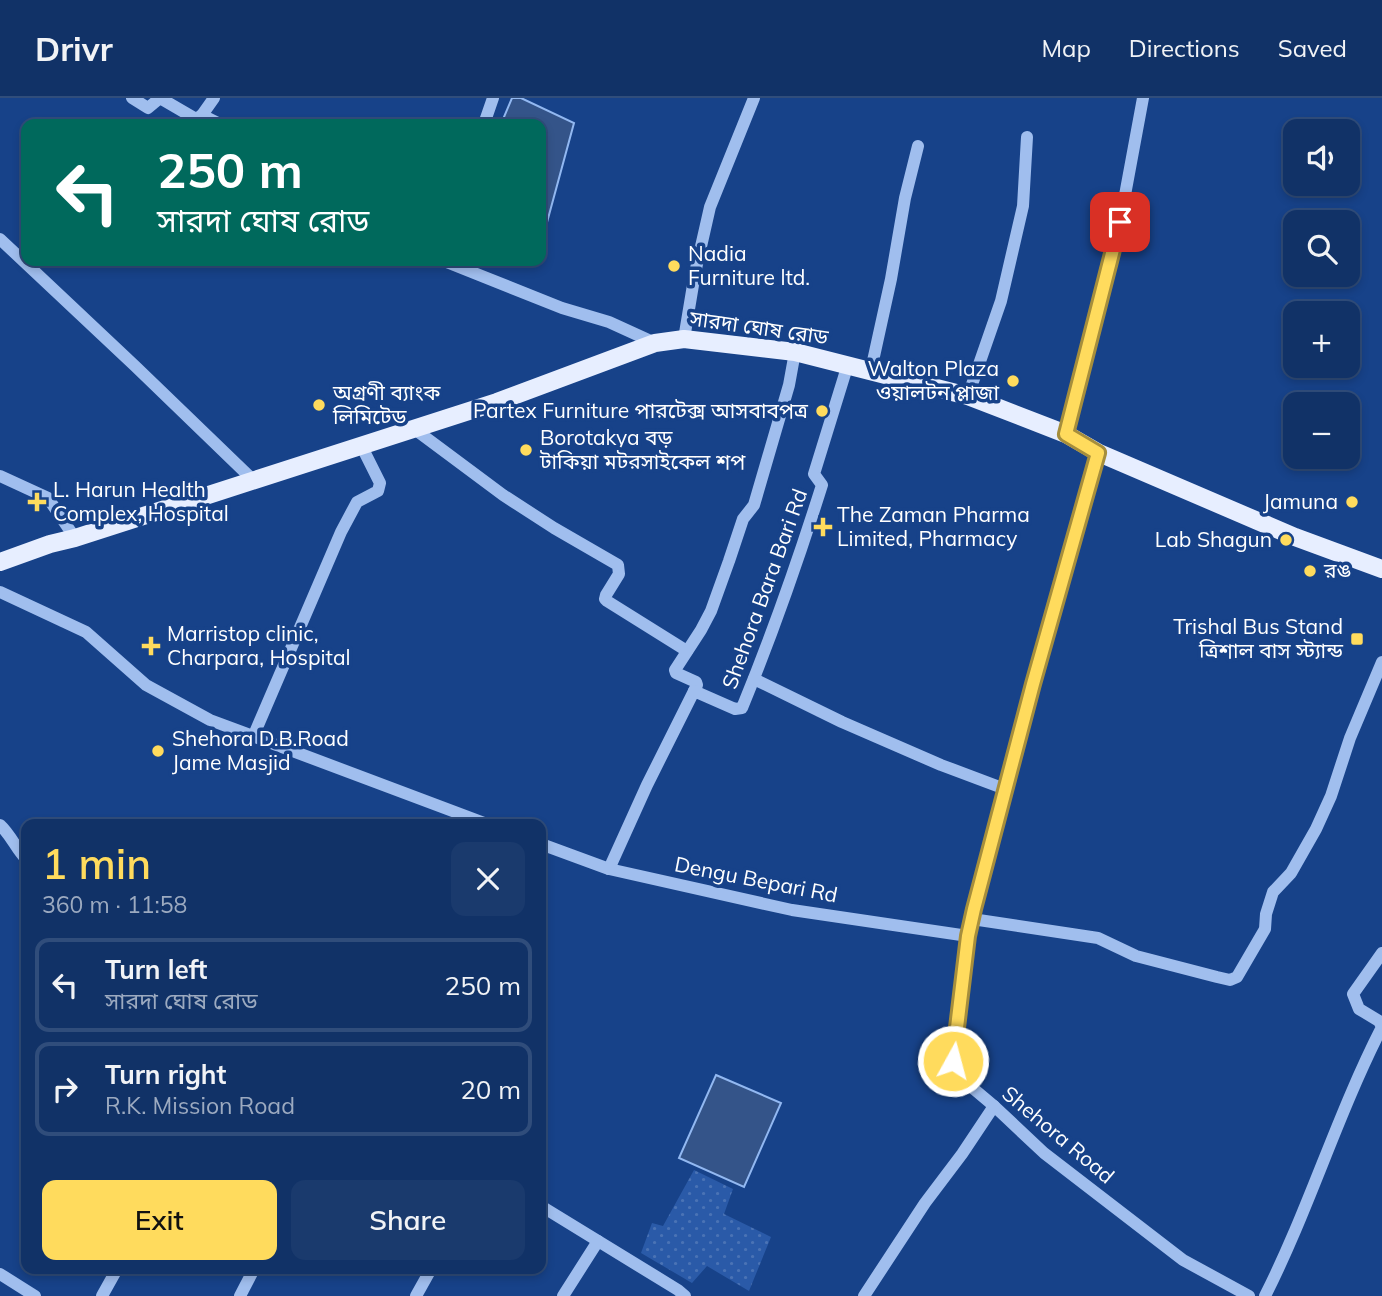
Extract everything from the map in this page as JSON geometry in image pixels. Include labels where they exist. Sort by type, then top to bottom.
[{"type":"main road","name":"সারদা ঘোষ রোড","points":[[0,562],[498,402],[655,343],[684,339],[794,352],[968,396],[1066,434],[1098,453],[1295,537],[1382,569]]},
{"type":"street","points":[[132,98],[148,108],[160,98],[196,119],[214,98]]},
{"type":"street","points":[[486,119],[493,98]]},
{"type":"street","points":[[684,339],[710,208],[754,98]]},
{"type":"street","points":[[1066,434],[1120,222],[1143,98]]},
{"type":"street","points":[[202,115],[210,119]]},
{"type":"street","points":[[968,396],[1001,301],[1023,206],[1027,138]]},
{"type":"street","points":[[871,370],[918,146]]},
{"type":"street","points":[[0,239],[21,259]]},
{"type":"street","points":[[29,266],[253,480]]},
{"type":"street","points":[[457,266],[562,308],[609,322],[655,343]]},
{"type":"street","points":[[694,691],[696,682],[675,672],[711,611],[743,519],[754,505],[789,385],[794,352]]},
{"type":"street","name":"Shehora Bara Bari Rd","points":[[609,869],[694,691],[735,709],[742,708],[767,647],[822,485],[814,474],[848,364]]},
{"type":"street","points":[[413,428],[503,495],[618,565],[619,575],[605,599],[687,651]]},
{"type":"street","points":[[253,737],[341,532],[357,502],[380,488],[361,445]]},
{"type":"street","name":"Shehora Road","points":[[1098,453],[1036,671],[972,919],[953,1061],[975,1090],[1044,1153],[1183,1259],[1249,1296]]},
{"type":"street","points":[[0,476],[48,498],[75,538]]},
{"type":"street","points":[[0,592],[86,632],[146,685],[209,720],[474,819]]},
{"type":"street","points":[[972,919],[1098,938],[1136,956],[1233,980],[1265,929],[1266,914],[1273,892],[1291,873],[1316,830],[1382,662]]},
{"type":"street","points":[[754,679],[842,722],[1005,789]]},
{"type":"street","points":[[2,830],[21,854]]},
{"type":"street","name":"Dengu Bepari Rd","points":[[546,846],[609,869],[792,910],[968,936]]},
{"type":"street","points":[[1265,1296],[1286,1254],[1362,1066],[1382,1027],[1379,1021],[1359,1009],[1353,994],[1380,960]]},
{"type":"street","points":[[864,1296],[925,1203],[994,1106]]},
{"type":"street","points":[[546,1209],[685,1296]]},
{"type":"street","points":[[563,1296],[598,1241]]},
{"type":"street","points":[[0,1274],[36,1296]]},
{"type":"street","points":[[102,1296],[114,1274]]},
{"type":"street","points":[[240,1296],[251,1274]]},
{"type":"street","points":[[416,1296],[428,1274]]},
{"type":"shaded area","points":[[512,98],[521,98],[574,123],[546,226],[546,119],[503,119]]},
{"type":"shaded area","points":[[716,1075],[781,1103],[744,1187],[679,1158]]},
{"type":"shaded area","points":[[694,1170],[733,1189],[724,1214],[771,1237],[749,1291],[707,1266],[692,1283],[641,1253],[652,1223],[663,1226]]},
{"type":"place","name":"Nadia Furniture ltd.","points":[[674,266]]},
{"type":"place","name":"Walton Plaza ওয়ালটন প্লাজা","points":[[1013,381]]},
{"type":"place","name":"অগ্রণী ব্যাংক লিমিটেড","points":[[319,405]]},
{"type":"place","name":"Partex Furniture পারটেক্স আসবাবপত্র","points":[[822,411]]},
{"type":"place","name":"Borotakya বড় টাকিয়া মটরসাইকেল শপ","points":[[526,450]]},
{"type":"place","name":"L. Harun Health Complex, Hospital","points":[[37,502]]},
{"type":"place","name":"Jamuna","points":[[1352,502]]},
{"type":"place","name":"The Zaman Pharma Limited, Pharmacy","points":[[823,527]]},
{"type":"place","name":"Lab Shagun","points":[[1286,540]]},
{"type":"place","name":"রঙ","points":[[1310,571]]},
{"type":"place","name":"Trishal Bus Stand ত্রিশাল বাস স্ট্যান্ড","points":[[1357,639]]},
{"type":"place","name":"Marristop clinic, Charpara, Hospital","points":[[151,646]]},
{"type":"place","name":"Shehora D.B.Road Jame Masjid","points":[[158,751]]},
{"type":"route","points":[[953,1061],[968,936],[974,909],[1033,684],[1098,453],[1066,434],[1120,222]]}]
